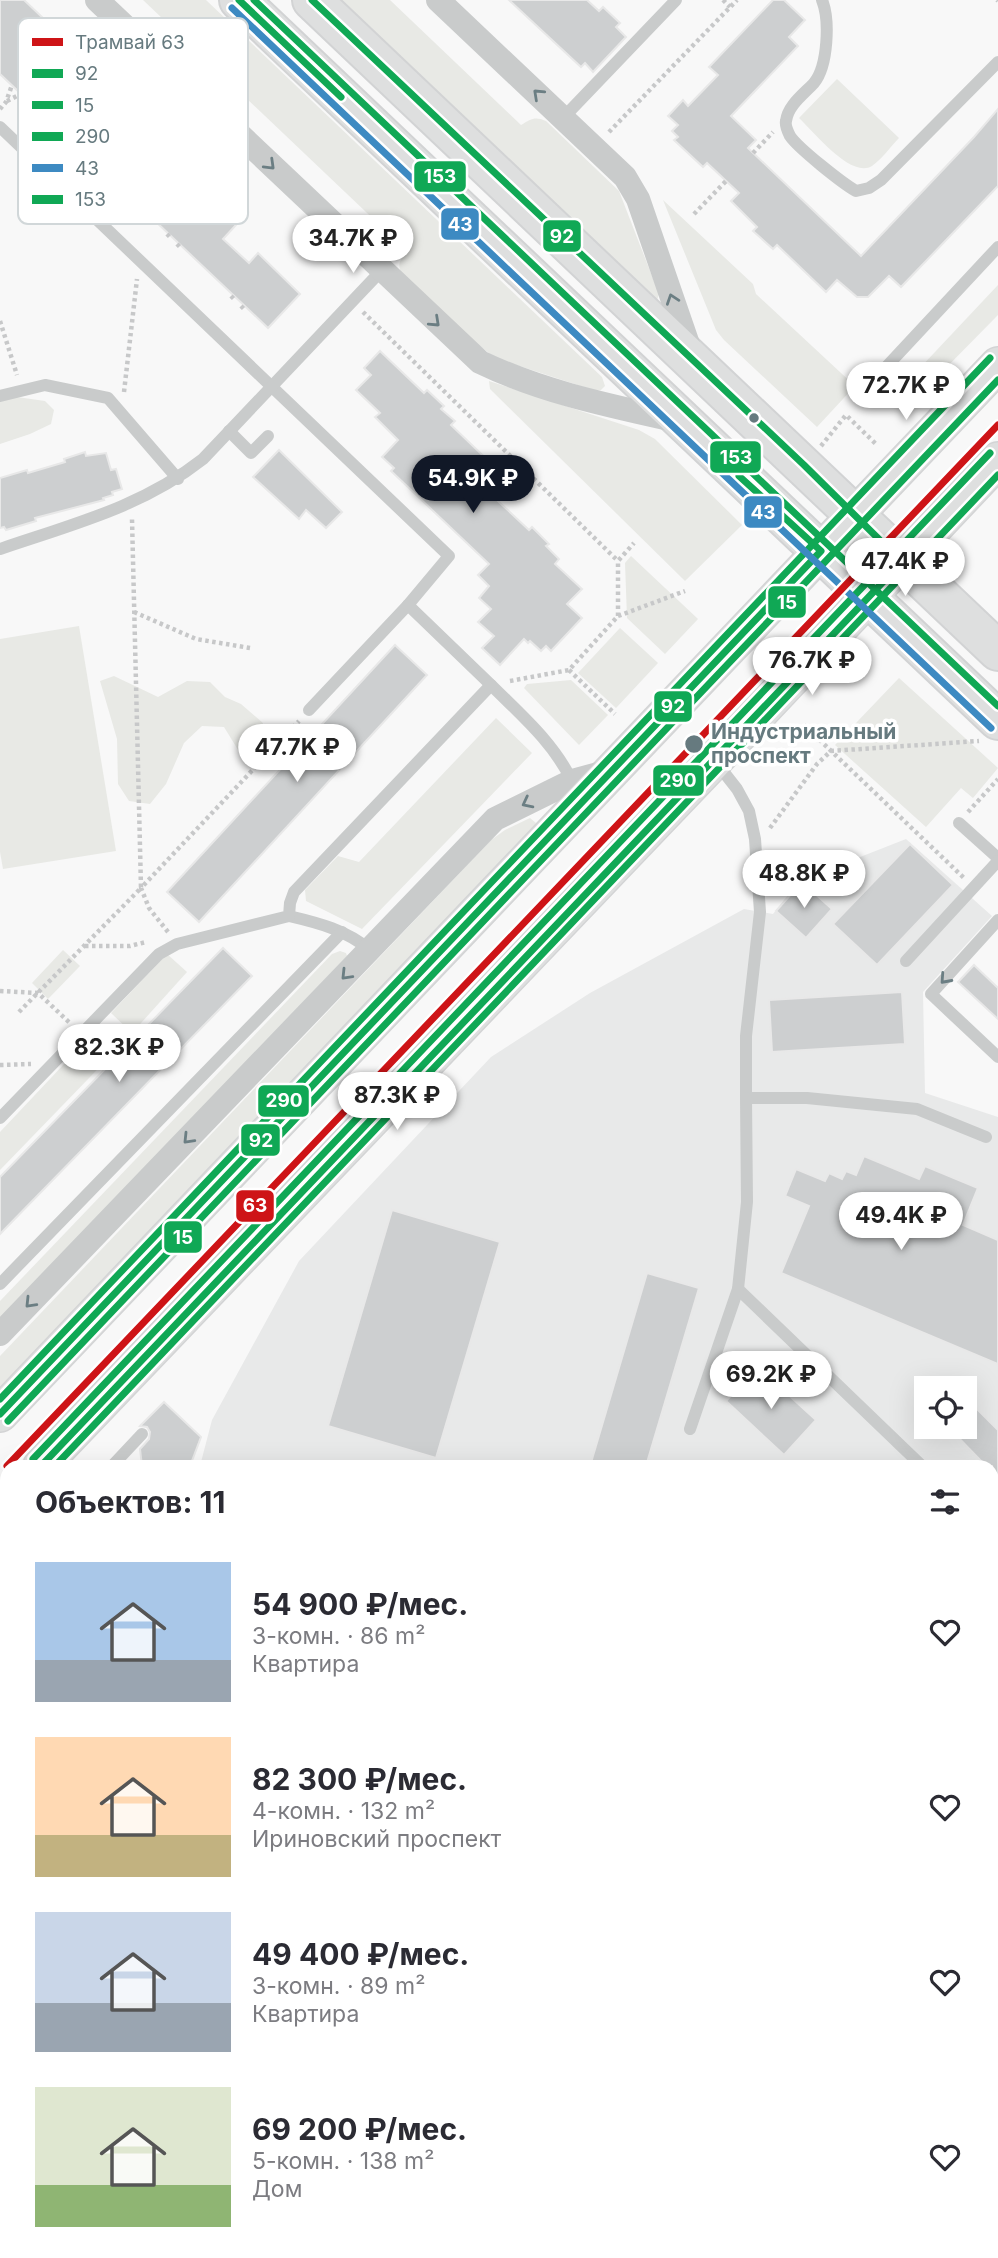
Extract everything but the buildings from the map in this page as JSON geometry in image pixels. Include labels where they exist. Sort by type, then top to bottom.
[{"type":"main road","points":[[239,0],[821,551],[868,597],[991,730]]},
{"type":"main road","points":[[312,0],[998,651]]},
{"type":"main road","points":[[0,1414],[998,365]]},
{"type":"main road","points":[[47,1460],[998,460]]},
{"type":"street","points":[[438,0],[625,177],[638,199],[694,364]]},
{"type":"street","points":[[248,150],[480,362],[500,372],[604,405],[682,422]]},
{"type":"street","points":[[0,1334],[495,819],[572,781],[613,769]]},
{"type":"lane","points":[[822,0],[827,14],[823,67],[816,80],[789,110],[785,123],[790,136],[844,184],[856,191],[869,188],[881,180],[998,62]]},
{"type":"lane","points":[[564,117],[674,1]]},
{"type":"lane","points":[[0,127],[18,144]]},
{"type":"lane","points":[[102,224],[449,556],[408,605],[309,710]]},
{"type":"lane","points":[[874,380],[998,247]]},
{"type":"lane","points":[[0,548],[132,504],[178,478],[203,459],[381,271]]},
{"type":"lane","points":[[0,396],[44,385],[108,398],[178,478]]},
{"type":"lane","points":[[229,431],[251,453],[268,436]]},
{"type":"lane","points":[[408,605],[546,740],[564,764],[572,781]]},
{"type":"lane","points":[[289,916],[294,891],[491,685]]},
{"type":"lane","points":[[690,1429],[738,1289],[747,1202],[746,1037],[760,912],[755,839],[749,811],[737,789],[715,760]]},
{"type":"lane","points":[[906,961],[998,859],[958,823]]},
{"type":"lane","points":[[0,1118],[174,940],[289,916],[317,922],[342,932],[370,950]]},
{"type":"lane","points":[[996,928],[931,995],[998,1057]]},
{"type":"lane","points":[[0,1284],[342,932]]},
{"type":"lane","points":[[746,1098],[807,1097],[917,1109],[986,1137]]},
{"type":"lane","points":[[738,1289],[916,1460]]},
{"type":"lane","points":[[118,1460],[142,1434]]},
{"type":"path","points":[[723,0],[730,7]]},
{"type":"path","points":[[609,132],[737,0]]},
{"type":"path","points":[[0,109],[6,102],[12,85]]},
{"type":"path","points":[[6,102],[18,96]]},
{"type":"path","points":[[753,153],[785,123]]},
{"type":"path","points":[[694,214],[726,181]]},
{"type":"path","points":[[127,371],[136,288]]},
{"type":"path","points":[[352,301],[618,561]]},
{"type":"path","points":[[0,321],[22,390]]},
{"type":"path","points":[[818,449],[846,415],[877,445]]},
{"type":"path","points":[[132,504],[141,888],[149,908],[174,940]]},
{"type":"path","points":[[618,616],[618,561],[634,543]]},
{"type":"path","points":[[491,685],[569,670],[618,616],[685,591]]},
{"type":"path","points":[[134,612],[196,639],[250,648]]},
{"type":"path","points":[[569,670],[615,714]]},
{"type":"path","points":[[19,1012],[141,888],[309,710]]},
{"type":"path","points":[[804,725],[974,887]]},
{"type":"path","points":[[755,839],[771,826],[817,764],[831,751],[991,730]]},
{"type":"path","points":[[958,823],[998,779]]},
{"type":"path","points":[[85,946],[130,946],[174,940]]},
{"type":"path","points":[[0,991],[38,993],[81,1034]]},
{"type":"shaded area","points":[[143,0],[206,0],[225,18],[162,18]]},
{"type":"shaded area","points":[[327,0],[390,0],[521,125],[533,119],[546,121],[619,191],[659,294],[656,304]]},
{"type":"shaded area","points":[[248,40],[602,377],[605,386],[596,391],[504,361],[489,353],[401,273],[401,259],[407,251],[248,100]]},
{"type":"shaded area","points":[[837,79],[899,138],[872,166],[863,168],[844,160],[799,118]]},
{"type":"shaded area","points":[[663,200],[753,284],[756,294],[855,386],[817,427],[716,330]]},
{"type":"shaded area","points":[[998,285],[998,315],[933,381],[919,369]]},
{"type":"shaded area","points":[[489,381],[639,430],[655,439],[742,525],[685,581],[490,389]]},
{"type":"shaded area","points":[[17,397],[45,401],[54,410],[51,424],[0,444],[0,401]]},
{"type":"shaded area","points":[[631,556],[698,619],[665,654],[627,618],[625,563]]},
{"type":"shaded area","points":[[79,626],[116,851],[3,869],[0,852],[0,639]]},
{"type":"shaded area","points":[[620,628],[658,663],[616,708],[578,673]]},
{"type":"shaded area","points":[[114,676],[158,697],[187,681],[210,682],[225,697],[241,704],[263,723],[257,743],[243,758],[224,727],[202,726],[184,743],[166,784],[150,804],[129,801],[118,784],[117,739],[100,681]]},
{"type":"shaded area","points":[[899,678],[998,768],[973,798],[961,788],[926,827],[835,745]]},
{"type":"shaded area","points":[[571,680],[608,715],[579,745],[524,688],[527,684]]},
{"type":"shaded area","points":[[496,718],[532,753],[362,929],[306,901],[305,890],[338,856],[359,862]]},
{"type":"shaded area","points":[[530,818],[536,823],[534,827],[0,1388],[0,1356],[491,840]]},
{"type":"shaded area","points":[[906,839],[992,916],[923,992],[925,1093],[998,1117],[998,1460],[202,1460],[212,1420],[299,1261],[491,1057],[590,993],[744,909],[773,914],[799,881]]},
{"type":"shaded area","points":[[63,950],[80,966],[48,999],[32,983]]},
{"type":"shaded area","points":[[340,951],[347,956],[0,1321],[0,1301],[332,954]]},
{"type":"shaded area","points":[[167,954],[187,972],[132,1033],[111,1013]]},
{"type":"shaded area","points":[[99,1027],[120,1046],[0,1170],[0,1132]]},
{"type":"tram line","name":"63","points":[[13,1460],[998,425]]},
{"type":"transit line","name":"92","points":[[239,0],[341,97]]},
{"type":"transit line","name":"153","points":[[254,0],[998,706]]},
{"type":"transit line","name":"92","points":[[47,1460],[902,562],[804,465],[312,0]]},
{"type":"transit line","name":"43","points":[[232,8],[243,18]]},
{"type":"transit line","name":"43","points":[[248,23],[991,728]]},
{"type":"transit line","name":"290","points":[[0,1399],[990,358]]},
{"type":"transit line","name":"15","points":[[8,1421],[998,380]]},
{"type":"transit line","name":"290","points":[[33,1459],[990,453]]},
{"type":"transit line","name":"15","points":[[61,1460],[998,475]]},
{"type":"transit line","name":"92","points":[[0,1414],[821,551],[739,476]]},
{"type":"place","name":"Индустриальный проспект","points":[[694,744]]}]
